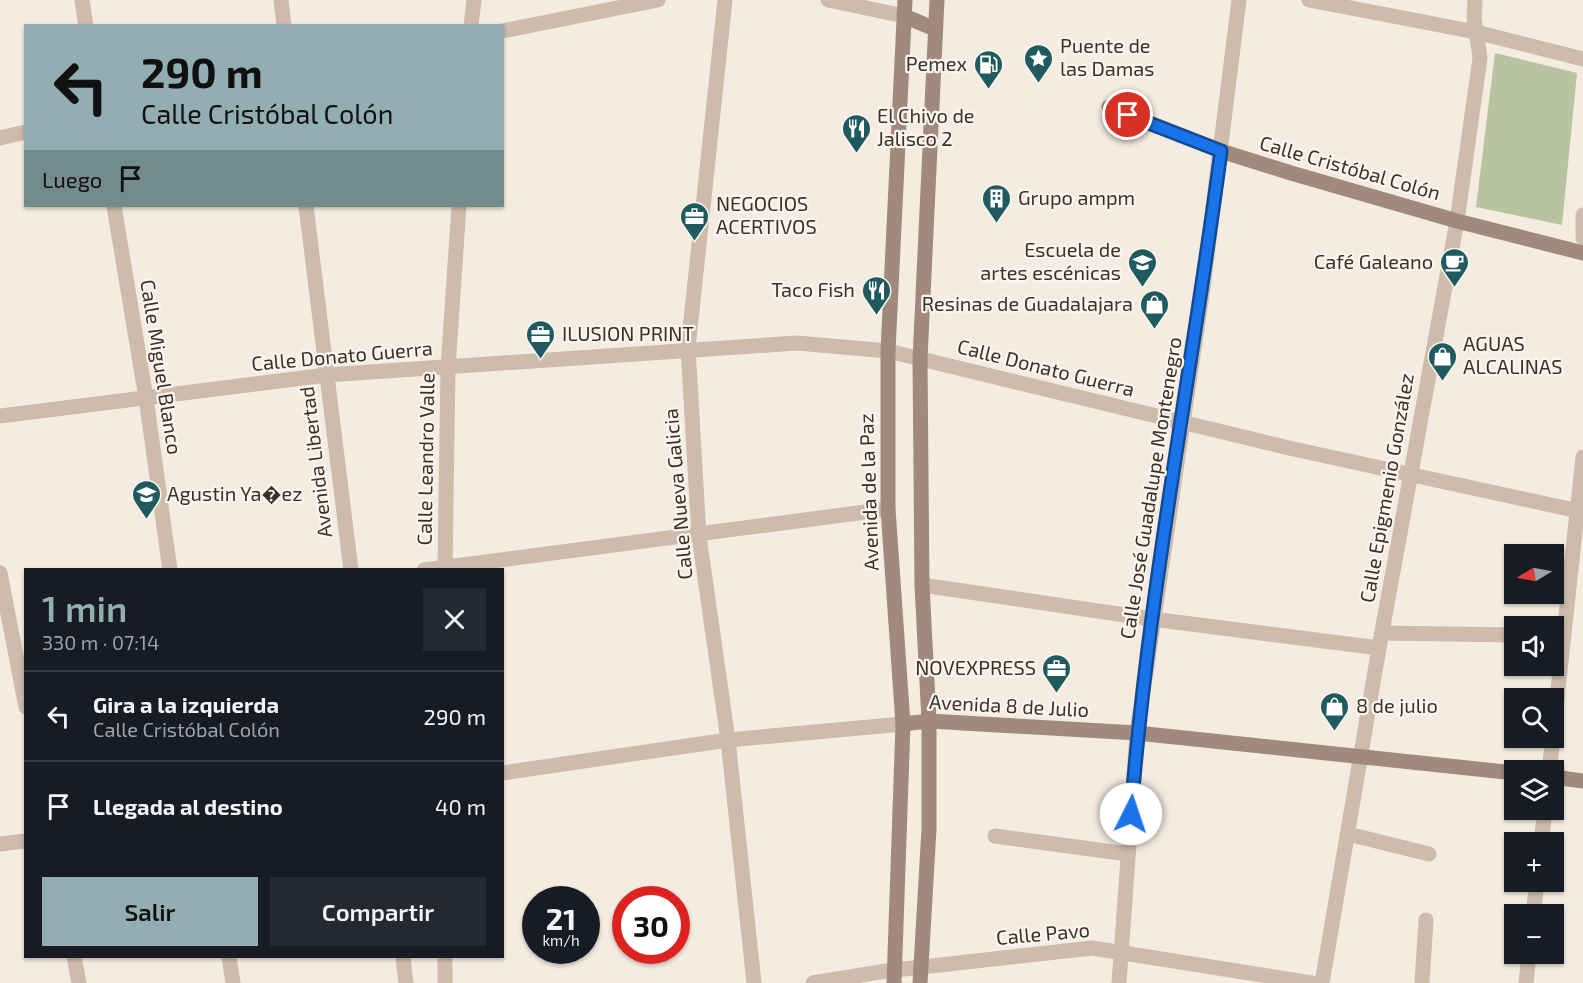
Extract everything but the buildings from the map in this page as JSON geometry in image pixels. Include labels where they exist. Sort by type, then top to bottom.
[{"type":"street","points":[[82,0],[86,24]]},
{"type":"street","points":[[281,0],[284,24]]},
{"type":"street","points":[[471,24],[474,0]]},
{"type":"street","points":[[504,31],[658,0]]},
{"type":"street","name":"Calle Nueva Galicia","points":[[725,0],[688,348],[699,536],[728,740],[754,983]]},
{"type":"street","points":[[828,0],[905,8],[935,29]]},
{"type":"street","points":[[920,983],[929,828],[929,721],[922,585],[920,358],[937,0]]},
{"type":"street","name":"Calle José Guadalupe Montenegro","points":[[1119,983],[1137,733],[1221,151],[1239,0]]},
{"type":"street","points":[[1310,0],[1476,32],[1583,59]]},
{"type":"street","name":"Calle Epigmenio González","points":[[1323,983],[1360,757],[1457,221],[1480,58],[1475,0]]},
{"type":"street","name":"Avenida de la Paz","points":[[895,977],[903,724],[888,509],[888,351],[905,8]]},
{"type":"street","name":"Calle Cristóbal Colón","points":[[1109,107],[1221,151],[1457,221],[1583,253]]},
{"type":"street","points":[[0,138],[24,132]]},
{"type":"street","name":"Calle Miguel Blanco","points":[[114,207],[146,398],[170,568]]},
{"type":"street","name":"Avenida Libertad","points":[[306,207],[351,568]]},
{"type":"street","name":"Calle Leandro Valle","points":[[444,568],[448,368],[459,207]]},
{"type":"street","points":[[1583,214],[1583,238]]},
{"type":"street","name":"Calle Donato Guerra","points":[[0,416],[327,375],[448,368],[688,348],[797,343],[888,351],[1181,423],[1580,511]]},
{"type":"street","points":[[1559,688],[1580,511],[1583,457]]},
{"type":"street","points":[[452,568],[888,509]]},
{"type":"street","points":[[0,573],[5,623],[24,699]]},
{"type":"street","points":[[922,585],[1152,619],[1381,640],[1504,635]]},
{"type":"street","points":[[5,623],[24,620]]},
{"type":"street","name":"Avenida 8 de Julio","points":[[504,773],[728,740],[929,721],[1137,733],[1504,772]]},
{"type":"street","points":[[1564,778],[1583,781]]},
{"type":"street","points":[[1348,834],[1429,854]]},
{"type":"street","points":[[995,836],[1128,854]]},
{"type":"street","points":[[0,844],[24,841]]},
{"type":"street","points":[[1422,983],[1426,920]]},
{"type":"street","name":"Calle Pavo","points":[[813,983],[895,977],[922,967],[1092,948],[1312,983]]},
{"type":"street","points":[[74,958],[79,983]]},
{"type":"street","points":[[229,958],[232,983]]},
{"type":"street","points":[[403,958],[406,983]]},
{"type":"street","points":[[445,958],[445,983]]},
{"type":"street","points":[[1526,983],[1528,964]]},
{"type":"green space","points":[[1495,53],[1577,73],[1562,225],[1476,207]]},
{"type":"place","name":"Puente de las Damas","points":[[1039,84]]},
{"type":"place","name":"Pemex","points":[[988,90]]},
{"type":"place","name":"El Chivo de Jalisco 2","points":[[856,154]]},
{"type":"place","name":"Grupo ampm","points":[[997,224]]},
{"type":"place","name":"NEGOCIOS ACERTIVOS","points":[[695,242]]},
{"type":"place","name":"Escuela de artes escénicas","points":[[1142,288]]},
{"type":"place","name":"Café Galeano","points":[[1454,288]]},
{"type":"place","name":"Taco Fish","points":[[876,316]]},
{"type":"place","name":"Resinas de Guadalajara","points":[[1154,330]]},
{"type":"place","name":"ILUSION PRINT","points":[[541,360]]},
{"type":"place","name":"AGUAS ALCALINAS","points":[[1442,382]]},
{"type":"place","name":"Agustin Ya�ez","points":[[146,520]]},
{"type":"place","name":"NOVEXPRESS","points":[[1057,694]]},
{"type":"place","name":"8 de julio","points":[[1335,732]]},
{"type":"route","points":[[1128,115],[1221,151],[1203,288],[1152,619],[1137,733],[1131,814]]}]
